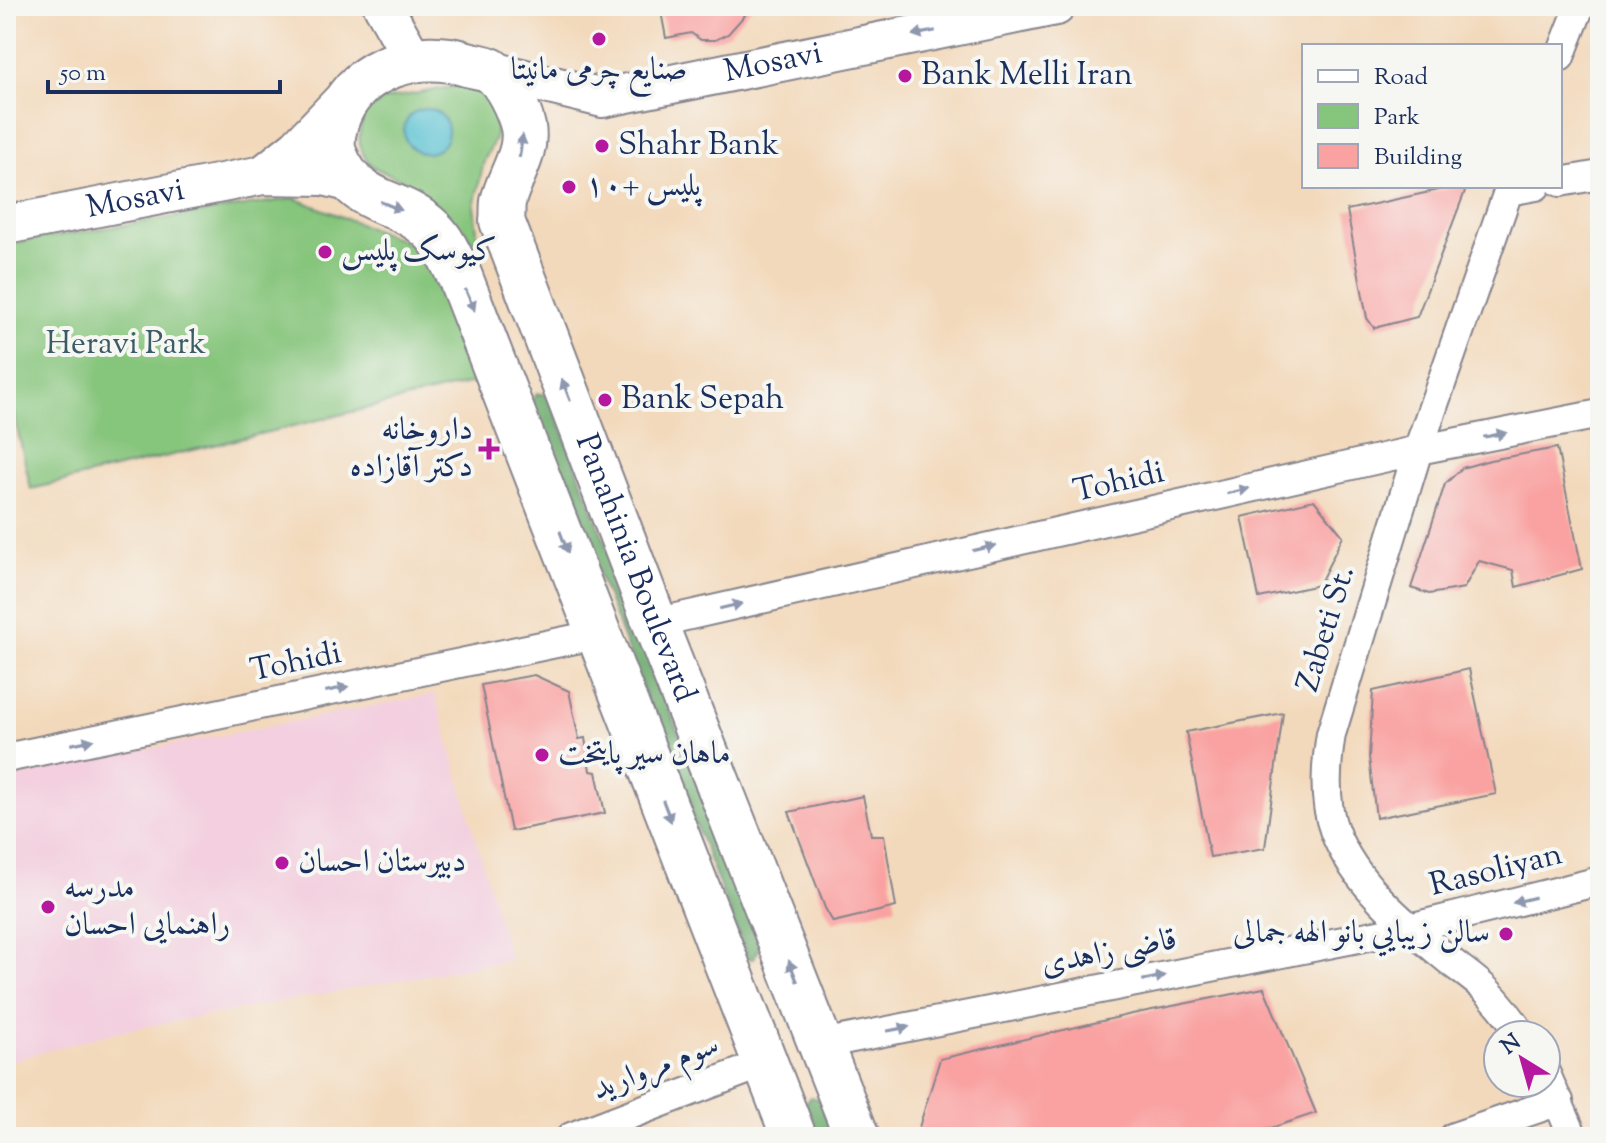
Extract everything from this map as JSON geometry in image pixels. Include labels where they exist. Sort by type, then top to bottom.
[{"type":"main road","points":[[383,6],[413,59]]},
{"type":"main road","name":"Mosavi","points":[[492,71],[603,98],[1056,6]]},
{"type":"main road","points":[[349,182],[333,152],[334,125],[347,96],[377,71],[413,59],[451,59],[492,71]]},
{"type":"main road","name":"Panahinia Boulevard","points":[[492,71],[513,98],[524,130],[519,163],[503,202],[502,221],[655,623],[857,1137]]},
{"type":"main road","name":"Mosavi","points":[[263,175],[298,147],[347,96]]},
{"type":"main road","name":"Mosavi","points":[[6,225],[263,175],[324,176],[349,182]]},
{"type":"main road","name":"Panahinia Boulevard","points":[[349,182],[374,199],[404,211],[433,231],[460,277],[794,1137]]},
{"type":"main road","points":[[765,1063],[822,1044]]},
{"type":"street","points":[[1562,52],[1580,6]]},
{"type":"street","points":[[1562,182],[1600,175]]},
{"type":"street","name":"Zabeti St.","points":[[1510,1019],[1487,990],[1409,928],[1345,856],[1333,829],[1327,798],[1327,761],[1331,734],[1418,450],[1518,188]]},
{"type":"street","name":"Tohidi","points":[[655,623],[1418,450],[1600,414]]},
{"type":"street","name":"Tohidi","points":[[6,758],[599,634]]},
{"type":"street","name":"Rasoliyan","points":[[1409,928],[1600,881]]},
{"type":"street","name":"قاضی زاهدی","points":[[822,1044],[1409,928]]},
{"type":"street","name":"سوم مروارید","points":[[571,1137],[765,1063]]},
{"type":"street","points":[[1454,1137],[1559,1101],[1573,1137]]},
{"type":"shaded area","name":"دبیرستان احسان","points":[[435,694],[510,960],[116,1032],[6,1062],[6,781],[62,766]]},
{"type":"green space","points":[[462,85],[483,94],[497,111],[495,139],[484,161],[474,206],[479,248],[421,192],[370,164],[360,143],[365,111],[386,99]]},
{"type":"green space","name":"Heravi Park","points":[[294,198],[424,249],[476,382],[31,489],[6,379],[6,244]]},
{"type":"green space","points":[[537,394],[550,398],[760,946],[753,959],[748,959],[531,401]]},
{"type":"green space","points":[[811,1097],[819,1099],[834,1137],[817,1137],[806,1110],[806,1102]]},
{"type":"water","points":[[426,109],[441,116],[448,131],[441,146],[426,153],[411,146],[404,131],[411,116]]},
{"type":"building","points":[[660,6],[753,6],[728,34],[715,40],[701,40],[691,33],[666,38]]},
{"type":"building","points":[[1448,188],[1466,188],[1417,317],[1374,328],[1367,318],[1347,210]]},
{"type":"building","points":[[1557,448],[1582,569],[1516,587],[1513,570],[1479,561],[1464,588],[1429,594],[1411,588],[1445,484],[1462,468]]},
{"type":"building","points":[[1314,500],[1343,536],[1319,585],[1259,598],[1242,517]]},
{"type":"building","points":[[1469,669],[1496,794],[1376,818],[1369,757],[1373,691]]},
{"type":"building","name":"ماهان سیر پایتخت","points":[[534,675],[569,691],[579,739],[585,738],[590,771],[596,772],[605,813],[511,831],[481,685]]},
{"type":"building","points":[[1283,713],[1265,848],[1210,857],[1186,732]]},
{"type":"building","points":[[863,796],[871,835],[884,835],[896,907],[833,922],[789,812]]},
{"type":"building","points":[[1264,988],[1316,1113],[1244,1137],[916,1137],[940,1059],[1132,1014]]},
{"type":"place","name":"صنایع چرمی مانیتا","points":[[599,39]]},
{"type":"place","name":"Bank Melli Iran","points":[[905,76]]},
{"type":"place","name":"Shahr Bank","points":[[602,146]]},
{"type":"place","name":"پلیس +۱۰","points":[[569,187]]},
{"type":"place","name":"کیوسک پلیس","points":[[325,252]]},
{"type":"place","name":"Bank Sepah","points":[[605,400]]},
{"type":"place","name":"داروخانه دکتر آقازاده","points":[[489,449]]},
{"type":"place","name":"ماهان سیر پایتخت","points":[[542,755]]},
{"type":"place","name":"دبیرستان احسان","points":[[282,863]]},
{"type":"place","name":"مدرسه راهنمایی احسان","points":[[48,907]]},
{"type":"place","name":"سالن زيبايي بانو الهه جمالی","points":[[1506,934]]}]
